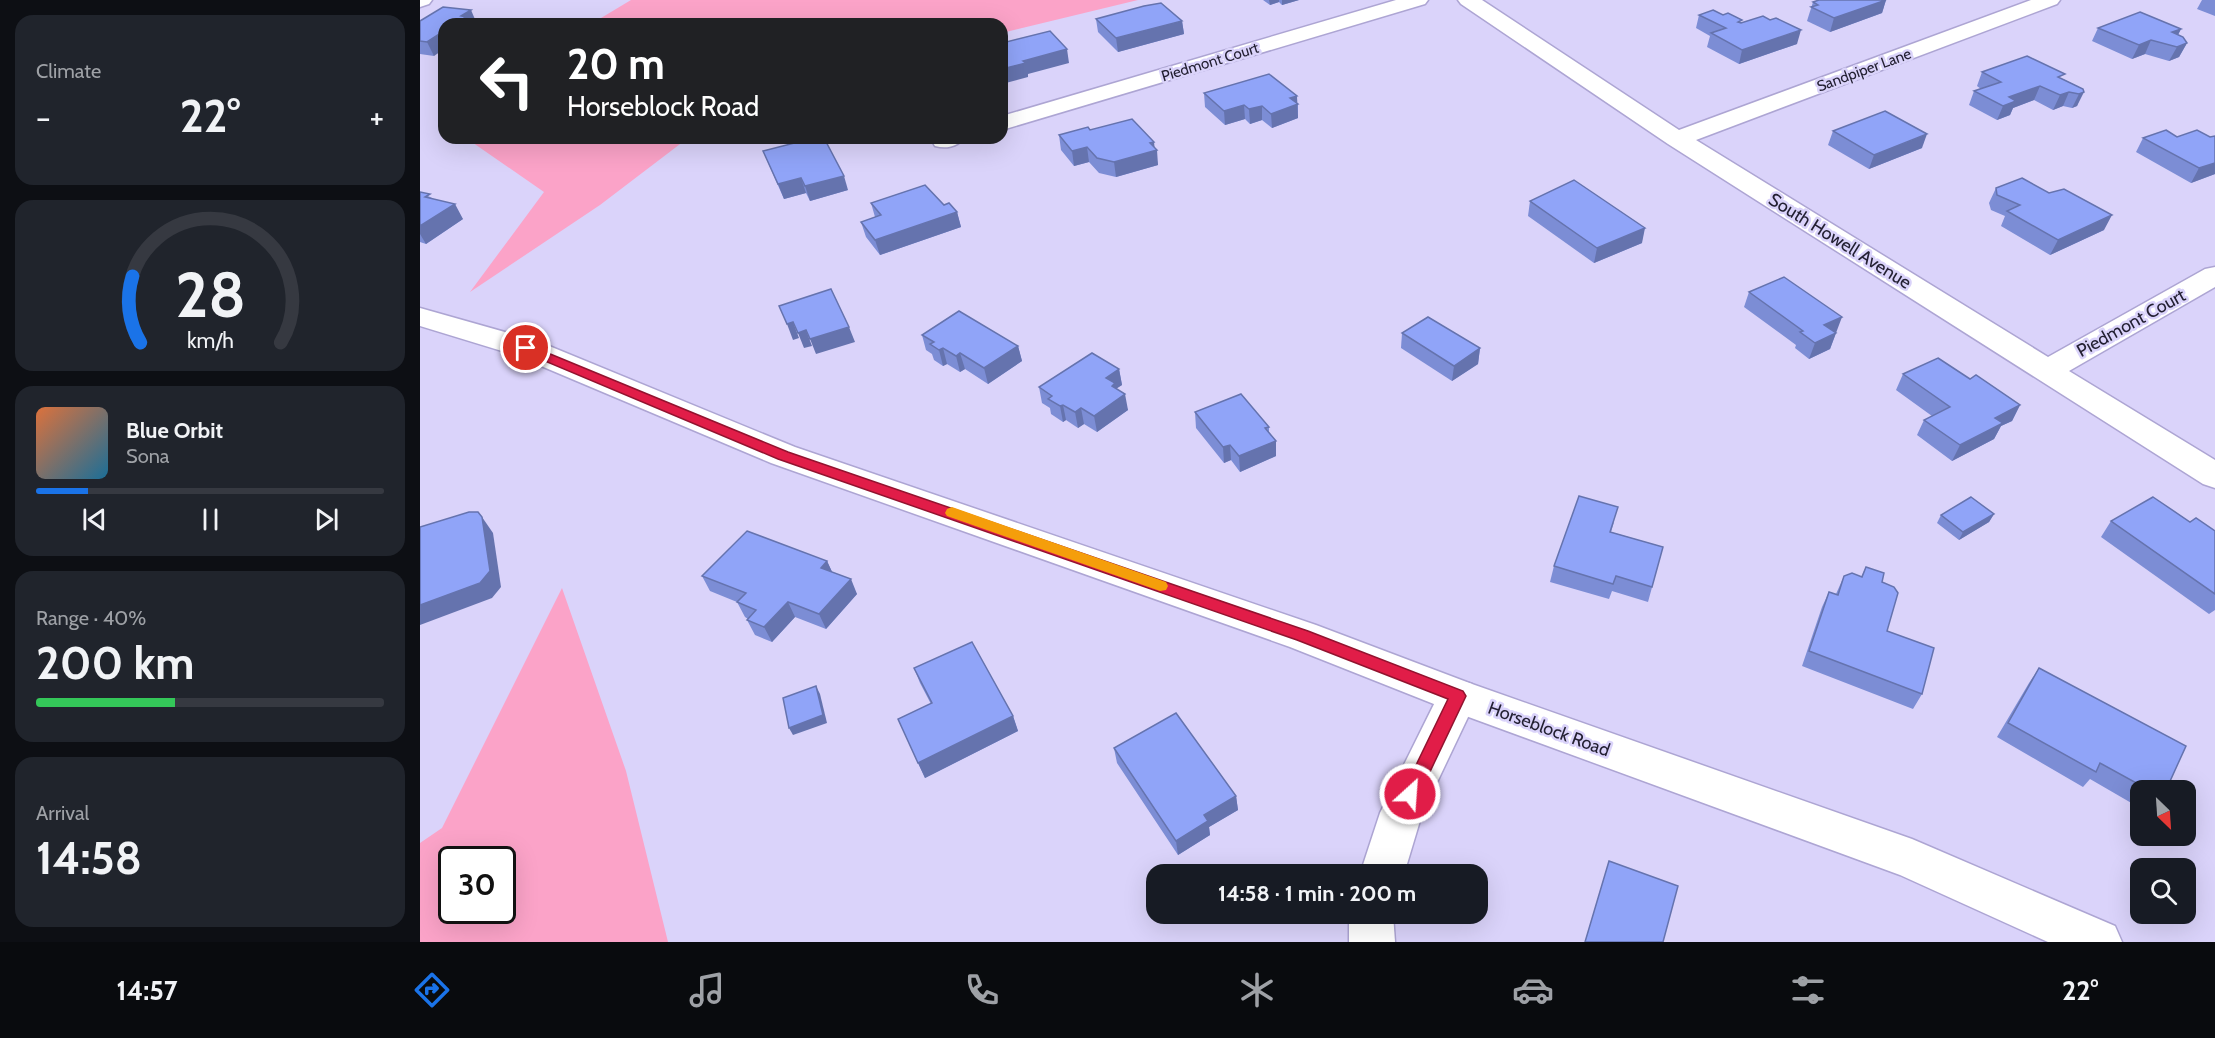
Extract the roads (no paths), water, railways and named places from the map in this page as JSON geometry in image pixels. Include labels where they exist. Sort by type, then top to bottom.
[{"type":"street","name":"Piedmont Court","points":[[1008,121],[1418,0]]},
{"type":"street","name":"South Howell Avenue","points":[[1468,0],[1677,139],[2215,476]]},
{"type":"street","name":"Sandpiper Lane","points":[[1677,139],[2050,0]]},
{"type":"street","name":"Piedmont Court","points":[[2046,371],[2215,275]]},
{"type":"street","name":"Horseblock Road","points":[[420,317],[526,348],[783,455],[1303,636],[1458,696],[1912,859],[2099,942]]},
{"type":"street","points":[[1385,864],[1401,813],[1458,696]]},
{"type":"street","points":[[1371,924],[1372,942]]}]
